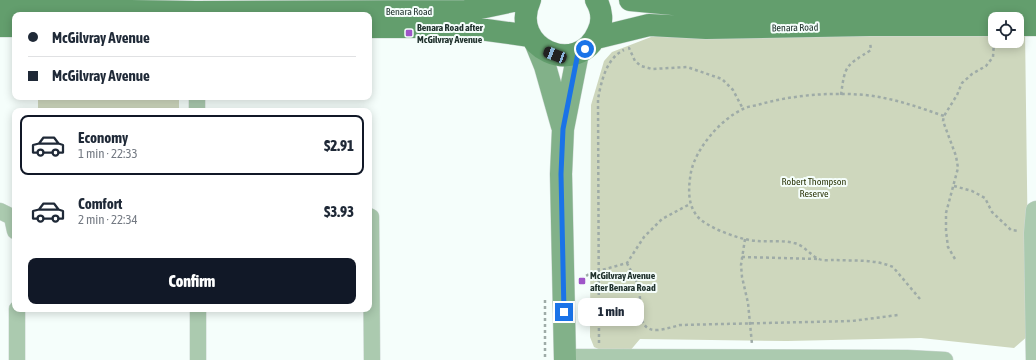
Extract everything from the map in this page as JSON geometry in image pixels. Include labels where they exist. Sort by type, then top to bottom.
[{"type":"main road","points":[[533,40],[545,51],[555,55],[566,56],[578,53],[591,44],[596,38],[600,27],[601,16],[599,5],[596,0]]},
{"type":"main road","name":"Benara Road","points":[[630,0],[704,7],[939,5],[1036,7]]},
{"type":"main road","name":"Benara Road","points":[[331,12],[466,11],[513,1],[530,1]]},
{"type":"main road","points":[[530,1],[526,13],[526,25],[545,66],[563,129]]},
{"type":"main road","name":"Benara Road","points":[[0,9],[147,12]]},
{"type":"main road","name":"Benara Road","points":[[596,38],[649,25],[706,28],[869,25],[988,25]]},
{"type":"main road","points":[[1024,25],[1036,25]]},
{"type":"main road","points":[[0,26],[12,26]]},
{"type":"main road","name":"Benara Road","points":[[372,27],[465,27],[533,40]]},
{"type":"main road","points":[[558,359],[563,129],[578,53]]},
{"type":"street","points":[[1034,360],[1032,231],[1034,210],[1036,209]]},
{"type":"street","points":[[0,211],[12,217]]},
{"type":"street","points":[[17,312],[17,360]]},
{"type":"street","points":[[198,312],[198,360]]},
{"type":"street","points":[[372,312],[372,360]]},
{"type":"street","points":[[558,359],[907,358],[945,360]]},
{"type":"path","points":[[841,95],[844,74],[850,63],[871,50],[869,36]]},
{"type":"path","points":[[599,358],[598,100],[602,79],[610,63],[620,52],[629,48],[635,61],[641,66],[652,69],[687,67],[722,79],[733,90],[743,109]]},
{"type":"path","points":[[955,259],[948,247],[946,213],[958,168],[956,156],[942,121],[962,83],[972,74],[986,66],[993,57],[993,48]]},
{"type":"path","points":[[819,259],[809,251],[794,243],[745,239],[721,231],[701,220],[690,204],[689,185],[693,165],[704,143],[721,124],[743,109],[775,100],[816,94],[865,95],[905,102],[944,116]]},
{"type":"path","points":[[954,186],[972,191],[985,198],[992,212],[1010,230],[1032,231]]},
{"type":"path","points":[[591,273],[627,263],[644,237],[662,219],[690,204]]},
{"type":"path","points":[[745,239],[742,257],[742,277],[751,324],[751,342],[760,359]]},
{"type":"path","points":[[742,257],[876,261],[893,267],[920,299]]},
{"type":"path","points":[[627,263],[639,287],[641,318],[644,326],[648,329],[657,330],[680,325],[852,321],[898,315]]},
{"type":"path","points":[[545,298],[558,359]]},
{"type":"green space","name":"Robert Thompson Reserve","points":[[988,30],[988,48],[1024,48],[1025,30],[1029,335],[1014,348],[921,338],[787,341],[640,339],[629,352],[605,352],[594,347],[590,337],[591,105],[604,61],[612,52],[651,37],[682,34]]},
{"type":"green space","points":[[38,100],[179,100],[179,108],[38,108]]},
{"type":"place","name":"Benara Road after McGilvray Avenue","points":[[409,33]]},
{"type":"place","name":"McGilvray Avenue after Benara Road","points":[[582,281]]},
{"type":"route","points":[[564,312],[561,174],[563,129],[578,53],[585,49]]}]
